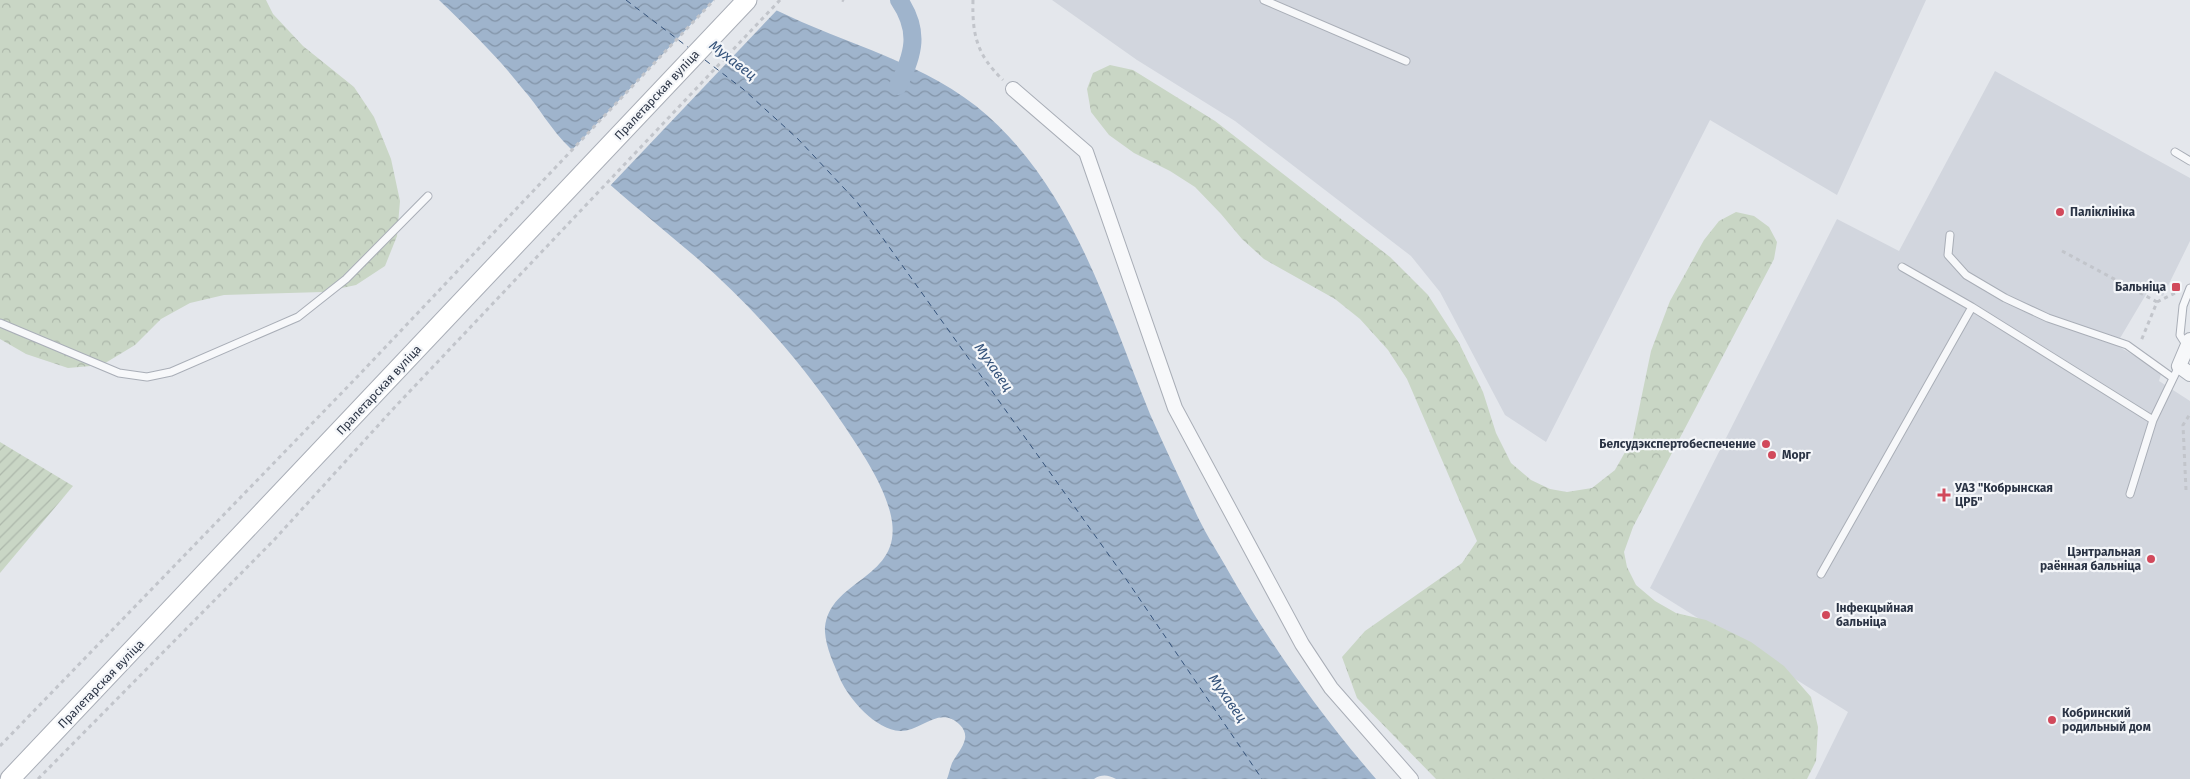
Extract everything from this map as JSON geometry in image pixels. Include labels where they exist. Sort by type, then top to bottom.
[{"type":"main road","name":"Пралетарская вуліца","points":[[10,779],[748,0]]},
{"type":"street","points":[[1013,89],[1086,152],[1175,408],[1302,644],[1330,688],[1411,779]]},
{"type":"street","points":[[2181,373],[2189,345]]},
{"type":"lane","points":[[1264,0],[1406,61]]},
{"type":"lane","points":[[2174,152],[2190,161]]},
{"type":"lane","points":[[0,323],[119,373],[147,377],[171,372],[298,317],[346,279],[428,196]]},
{"type":"lane","points":[[1950,235],[1948,255],[1966,275],[2004,298],[2048,318],[2127,345],[2181,373],[2153,420],[2130,494]]},
{"type":"lane","points":[[1902,267],[1972,307],[2153,420]]},
{"type":"lane","points":[[2189,345],[2180,335],[2180,326],[2183,306],[2190,288]]},
{"type":"lane","points":[[1820,574],[1972,307]]},
{"type":"path","points":[[0,746],[360,375],[714,0]]},
{"type":"path","points":[[38,779],[274,540],[394,408],[780,0]]},
{"type":"path","points":[[973,0],[975,36],[986,64],[1013,89]]},
{"type":"path","points":[[2062,251],[2156,302],[2139,346]]},
{"type":"path","points":[[2186,490],[2183,425],[2190,414]]},
{"type":"shaded area","points":[[1052,0],[1926,0],[1837,195],[1710,120],[1546,442],[1505,415],[1440,292],[1411,256],[1235,121],[1137,60]]},
{"type":"shaded area","name":"УАЗ \"Кобрынская ЦРБ\"","points":[[1995,71],[2190,178],[2190,241],[2163,296],[2148,291],[2116,345],[2157,369],[2161,374],[2159,381],[2190,401],[2190,779],[1815,779],[1848,712],[1650,588],[1837,219],[1899,251]]},
{"type":"green space","points":[[0,0],[266,0],[273,14],[303,46],[354,87],[374,117],[391,159],[400,201],[397,236],[385,266],[356,285],[323,292],[224,295],[190,303],[161,319],[135,345],[102,365],[68,368],[26,354],[0,339]]},
{"type":"green space","points":[[1110,65],[1133,70],[1215,121],[1390,257],[1428,295],[1459,343],[1483,392],[1496,433],[1511,463],[1531,480],[1550,489],[1567,492],[1592,488],[1615,470],[1633,438],[1651,351],[1670,301],[1704,240],[1719,221],[1736,212],[1754,216],[1769,227],[1777,242],[1774,259],[1633,527],[1624,552],[1627,567],[1636,585],[1655,601],[1676,613],[1706,620],[1751,642],[1784,666],[1811,697],[1818,727],[1816,761],[1807,779],[1436,779],[1357,698],[1342,657],[1365,631],[1462,563],[1477,541],[1407,379],[1388,350],[1360,319],[1335,299],[1264,259],[1242,239],[1195,187],[1170,171],[1134,153],[1109,135],[1091,112],[1087,89],[1093,73]]},
{"type":"green space","points":[[0,442],[73,486],[0,573]]},
{"type":"water","name":"Мухавец","points":[[439,0],[757,0],[784,14],[925,74],[976,106],[1009,137],[1037,171],[1061,208],[1101,289],[1150,414],[1177,473],[1205,531],[1242,595],[1296,677],[1376,779],[1116,779],[1100,776],[1094,779],[947,779],[952,763],[965,739],[963,728],[960,725],[952,719],[945,717],[915,728],[900,731],[882,725],[864,712],[840,679],[827,644],[825,632],[828,614],[837,600],[876,567],[887,554],[892,537],[891,516],[888,504],[864,457],[811,379],[758,317],[698,259],[617,191],[570,148],[503,65]]},
{"type":"pier","points":[[714,0],[762,0],[778,9],[608,188],[570,152]]},
{"type":"waterway","points":[[898,86],[908,63],[912,43],[910,22],[899,0]]},
{"type":"ferry route","points":[[626,0],[689,48]]},
{"type":"ferry route","points":[[705,60],[743,89],[798,139],[857,202],[1126,579],[1262,779]]},
{"type":"place","name":"Паліклініка","points":[[2060,212]]},
{"type":"place","name":"Бальніца","points":[[2176,287]]},
{"type":"place","name":"Белсудэкспертобеспечение","points":[[1766,444]]},
{"type":"place","name":"Морг","points":[[1772,455]]},
{"type":"place","name":"УАЗ \"Кобрынская ЦРБ\"","points":[[1944,495]]},
{"type":"place","name":"Цэнтральная раённая бальніца","points":[[2151,559]]},
{"type":"place","name":"Інфекцыйная бальніца","points":[[1826,615]]},
{"type":"place","name":"Кобринский родильный дом","points":[[2052,720]]}]
